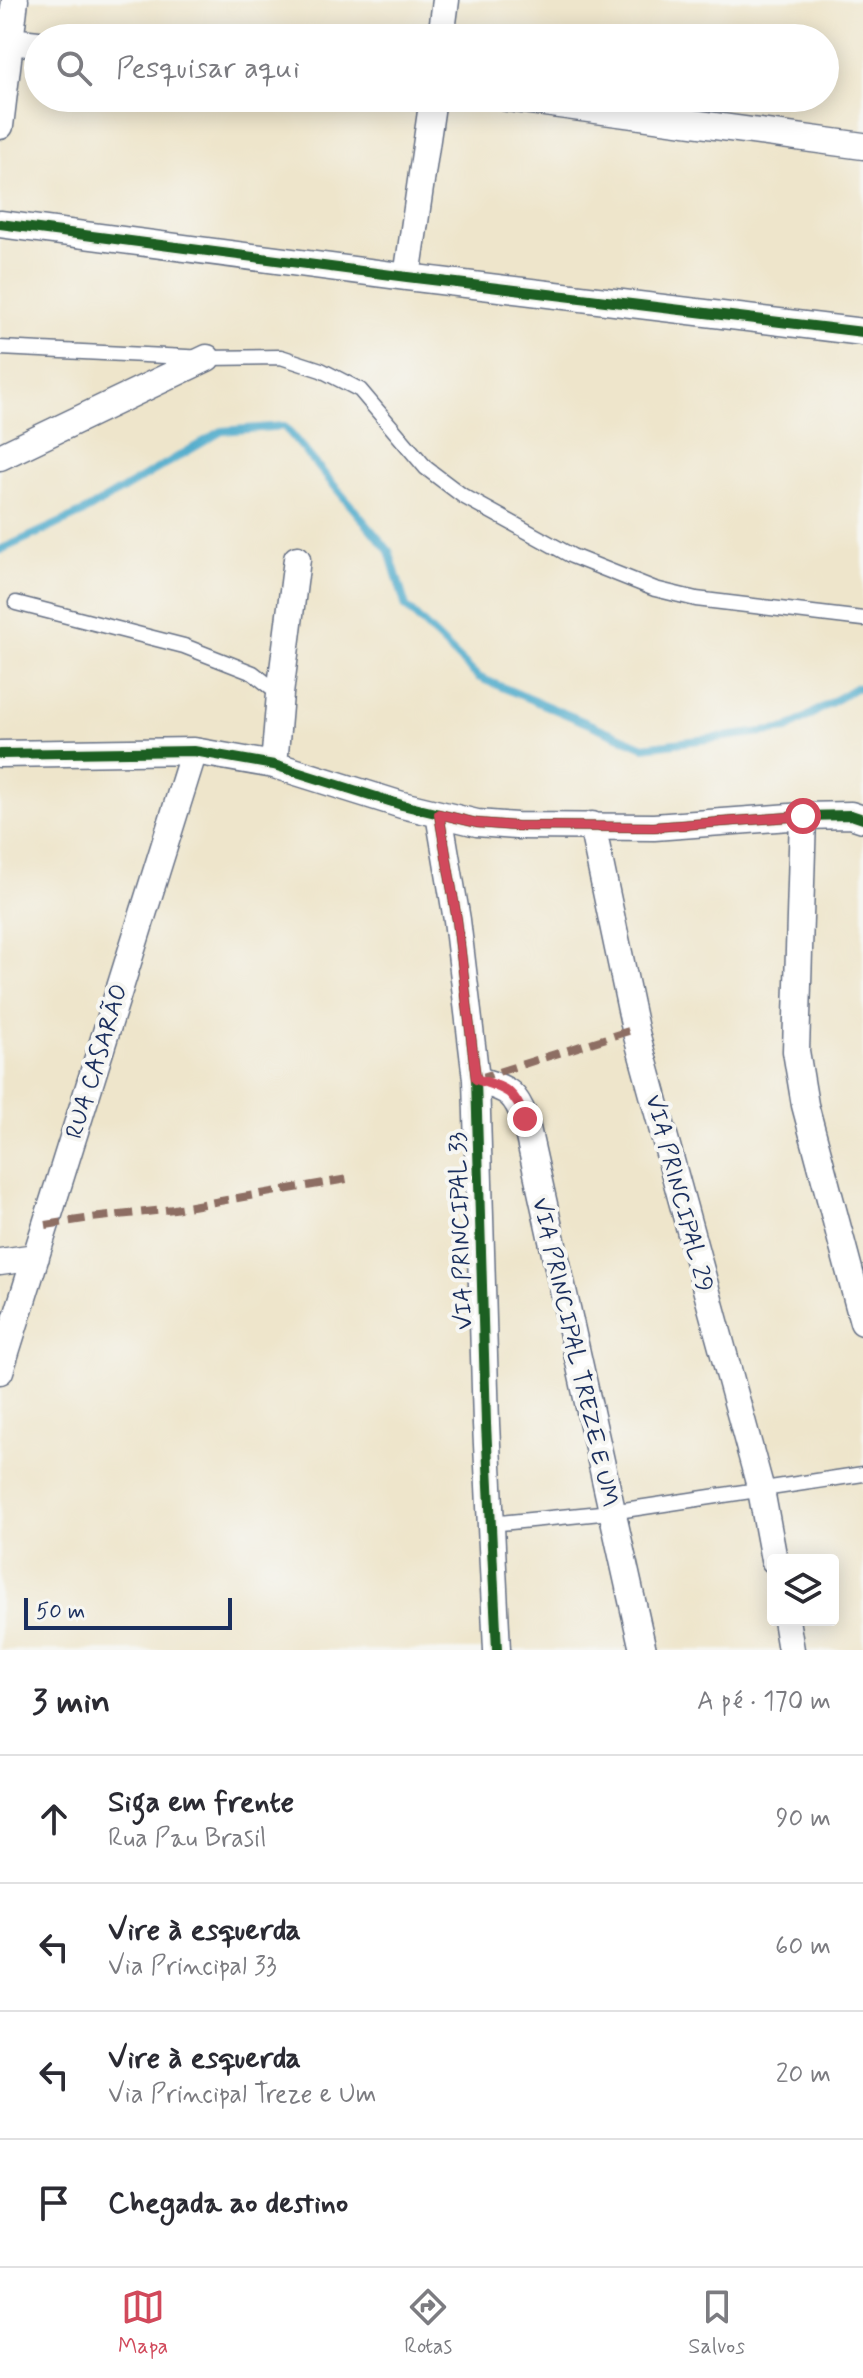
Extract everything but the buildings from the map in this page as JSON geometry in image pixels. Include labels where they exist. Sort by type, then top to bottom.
[{"type":"street","points":[[0,126],[15,0]]},
{"type":"street","points":[[443,24],[446,0]]},
{"type":"street","points":[[10,41],[24,42]]},
{"type":"street","points":[[407,277],[431,112]]},
{"type":"street","points":[[611,112],[863,146]]},
{"type":"street","points":[[0,224],[863,332]]},
{"type":"street","points":[[0,457],[207,358]]},
{"type":"street","points":[[274,765],[297,559]]},
{"type":"street","points":[[0,754],[194,751],[274,765],[402,805],[477,823],[516,826],[654,827],[851,815],[863,819]]},
{"type":"street","name":"RUA CASARÃO","points":[[0,1371],[194,751]]},
{"type":"street","name":"VIA PRINCIPAL 33","points":[[439,814],[457,920],[476,1079],[497,1650]]},
{"type":"street","points":[[803,816],[796,1051],[805,1105],[863,1322]]},
{"type":"street","name":"VIA PRINCIPAL 29","points":[[592,825],[635,1029],[761,1490],[773,1554]]},
{"type":"street","name":"VIA PRINCIPAL TREZE E UM","points":[[476,1079],[503,1089],[517,1099],[525,1119],[643,1650]]},
{"type":"street","points":[[0,1262],[36,1257]]},
{"type":"street","points":[[787,1626],[791,1650]]},
{"type":"lane","points":[[0,348],[207,358],[281,357],[321,370],[360,390],[426,468],[463,496],[572,556],[655,589],[696,599],[863,619]]},
{"type":"lane","points":[[16,603],[184,646],[253,673],[280,694]]},
{"type":"lane","points":[[490,1524],[611,1512],[863,1474]]},
{"type":"waterway","points":[[0,550],[84,512],[222,431],[284,426],[389,551],[406,607],[478,677],[644,747],[787,729],[857,687],[863,689]]},
{"type":"marked path","points":[[476,1079],[635,1029]]},
{"type":"marked path","points":[[46,1225],[174,1209],[347,1179]]},
{"type":"cycle path","points":[[0,224],[863,332]]},
{"type":"cycle path","points":[[0,754],[194,751],[274,765],[402,805],[477,823],[516,826],[654,827],[851,815],[863,819]]},
{"type":"cycle path","points":[[439,814],[457,920],[476,1079],[486,1424],[497,1650]]},
{"type":"route","points":[[525,1119],[517,1099],[503,1089],[476,1079],[457,920],[439,814],[477,823],[516,826],[654,827],[803,816]]}]
